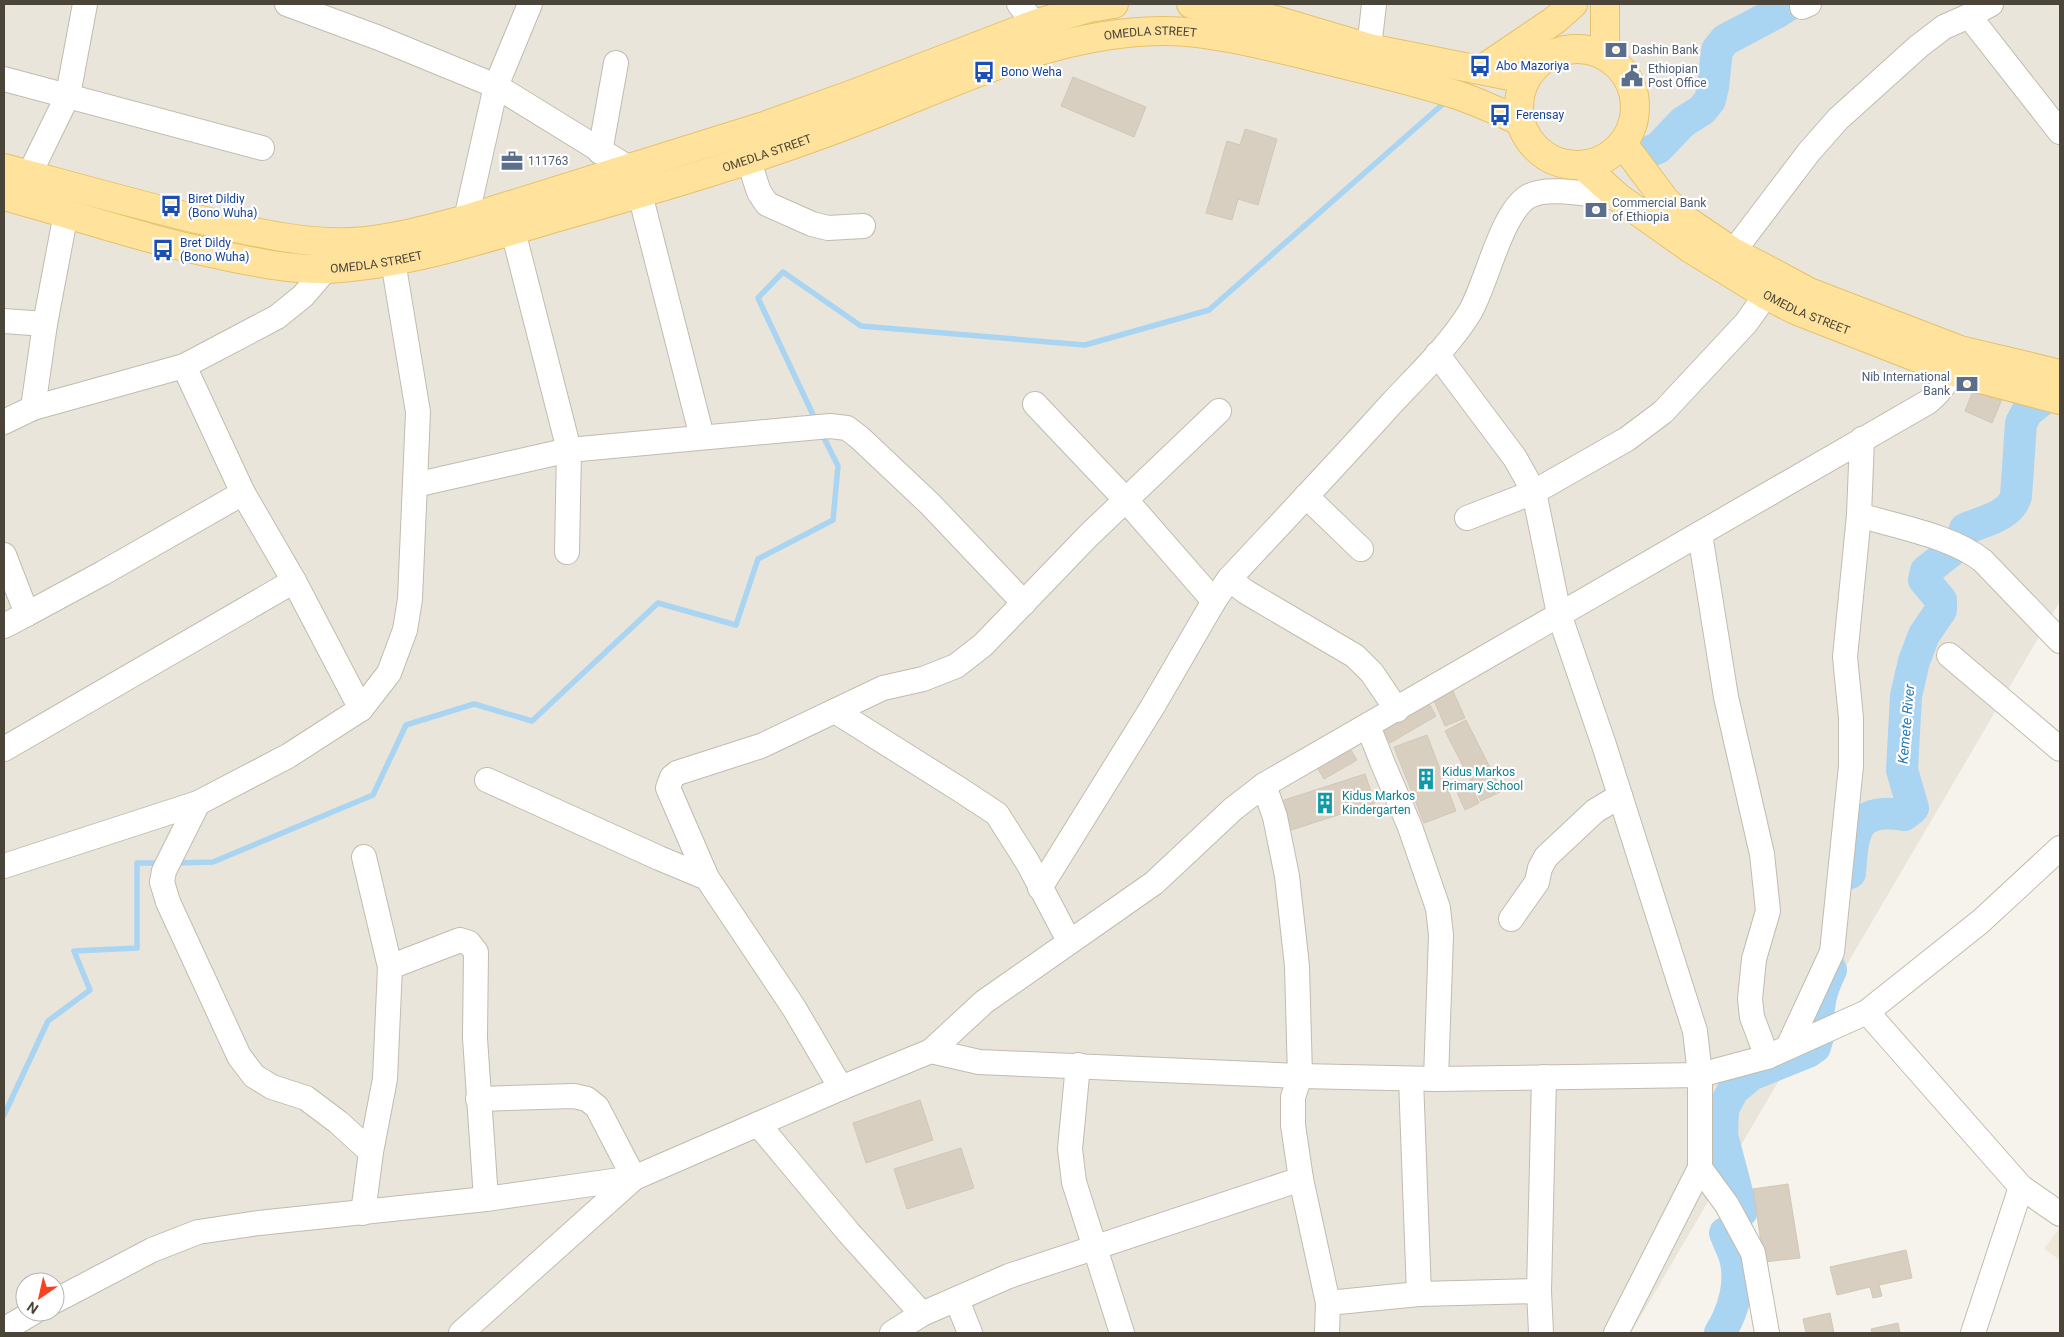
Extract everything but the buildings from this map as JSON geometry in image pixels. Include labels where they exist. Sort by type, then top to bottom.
[{"type":"main road","name":"OMEDLA STREET","points":[[4,196],[180,247],[276,266],[326,269],[393,261],[511,218],[629,168],[776,122],[1027,14],[1114,4]]},
{"type":"main road","points":[[1191,4],[1275,20],[1370,48],[1524,79]]},
{"type":"main road","points":[[1481,70],[1555,20],[1573,4]]},
{"type":"main road","points":[[1571,48],[1578,4]]},
{"type":"main road","points":[[1605,4],[1605,55]]},
{"type":"main road","points":[[1027,14],[1046,49]]},
{"type":"main road","name":"OMEDLA STREET","points":[[16,171],[168,212],[269,236],[316,241],[352,242],[388,238],[466,219],[511,218],[640,194],[850,124],[983,70],[1046,49],[1107,34],[1164,30],[1216,36],[1266,46],[1457,94],[1520,121]]},
{"type":"main road","points":[[1571,48],[1589,49],[1605,55],[1621,68],[1632,85],[1636,106],[1633,126],[1623,144],[1604,159],[1582,165],[1566,164],[1550,158],[1536,149],[1526,136],[1520,121],[1518,107],[1524,79],[1536,64],[1553,53],[1571,48]]},
{"type":"main road","points":[[1623,144],[1666,200],[1683,218],[1732,252],[1809,292],[1957,361],[2060,374]]},
{"type":"main road","name":"OMEDLA STREET","points":[[1582,165],[1619,198],[1691,249],[1766,296],[1795,310],[1957,361],[2060,400]]},
{"type":"street","points":[[16,171],[68,95],[85,4]]},
{"type":"street","points":[[287,4],[379,38],[496,86],[600,152],[629,168]]},
{"type":"street","points":[[466,219],[496,86],[530,4]]},
{"type":"street","points":[[1370,48],[1374,4]]},
{"type":"street","points":[[1732,252],[1808,152],[1838,119],[1919,46],[1944,28],[1991,4]]},
{"type":"street","points":[[1969,16],[2060,132]]},
{"type":"street","points":[[600,152],[616,63]]},
{"type":"street","points":[[4,79],[262,148]]},
{"type":"street","points":[[748,159],[758,192],[767,204],[812,224],[828,228],[863,226]]},
{"type":"street","points":[[1040,888],[1148,715],[1214,601],[1229,579],[1437,354],[1469,313],[1488,274],[1503,231],[1514,210],[1529,196],[1549,191],[1619,198]]},
{"type":"street","points":[[640,194],[702,437]]},
{"type":"street","points":[[33,408],[45,324],[66,213]]},
{"type":"street","points":[[511,218],[569,450],[566,552]]},
{"type":"street","points":[[4,866],[198,803],[288,756],[361,709],[389,673],[405,630],[410,599],[418,412],[393,261]]},
{"type":"street","points":[[4,421],[33,408],[184,366],[277,317],[303,296],[326,269]]},
{"type":"street","points":[[1467,518],[1534,492],[1627,439],[1663,412],[1746,323],[1766,296]]},
{"type":"street","points":[[4,321],[45,324]]},
{"type":"street","points":[[1437,354],[1515,458],[1534,492],[1559,614],[1604,745],[1695,1031],[1700,1075],[1700,1168],[1616,1333]]},
{"type":"street","points":[[65,1296],[152,1250],[198,1232],[259,1223],[486,1199],[634,1178],[932,1050],[984,1002],[1154,883],[1233,809],[1264,785],[1928,402],[1939,393],[1957,361]]},
{"type":"street","points":[[184,366],[243,493],[294,582],[361,709]]},
{"type":"street","points":[[1035,404],[1125,499],[1214,601]]},
{"type":"street","points":[[840,1088],[794,1008],[707,878],[668,788],[672,777],[677,773],[760,746],[883,688],[923,679],[956,666],[983,646],[1125,499],[1219,412]]},
{"type":"street","points":[[415,485],[569,450],[830,426],[847,428],[930,504],[1024,603]]},
{"type":"street","points":[[1778,1052],[1832,952],[1851,766],[1851,718],[1845,657],[1859,515],[1862,439]]},
{"type":"street","points":[[4,626],[111,569],[243,493]]},
{"type":"street","points":[[1306,496],[1361,549]]},
{"type":"street","points":[[1859,515],[1960,546],[1983,561],[2060,641]]},
{"type":"street","points":[[1700,534],[1726,697],[1762,854],[1768,911],[1754,959],[1750,999],[1752,1017],[1778,1052]]},
{"type":"street","points":[[4,555],[27,614]]},
{"type":"street","points":[[1229,579],[1246,592],[1355,656],[1372,673],[1397,710]]},
{"type":"street","points":[[4,749],[294,582]]},
{"type":"street","points":[[1948,655],[2060,749]]},
{"type":"street","points":[[835,711],[997,814],[1028,863],[1069,941]]},
{"type":"street","points":[[1368,726],[1410,828],[1438,908],[1441,935],[1436,1079]]},
{"type":"street","points":[[487,780],[707,878]]},
{"type":"street","points":[[1264,785],[1275,817],[1287,876],[1297,966],[1300,1076],[1293,1098],[1293,1126],[1301,1179],[1328,1303],[1327,1333]]},
{"type":"street","points":[[1512,919],[1537,882],[1540,868],[1546,857],[1595,811],[1620,796]]},
{"type":"street","points":[[198,803],[169,861],[162,882],[168,902],[239,1056],[254,1076],[272,1087],[306,1098],[338,1122],[371,1152]]},
{"type":"street","points":[[932,1050],[979,1062],[1300,1076],[1436,1079],[1700,1075],[1778,1052],[1867,1012],[1980,922],[2060,848]]},
{"type":"street","points":[[363,1213],[371,1152],[385,1079],[390,967],[364,857]]},
{"type":"street","points":[[390,967],[460,940],[469,943],[476,952],[475,1038],[486,1199]]},
{"type":"street","points":[[1867,1012],[2021,1187],[2060,1214]]},
{"type":"street","points":[[1078,1065],[1070,1149],[1074,1182],[1122,1333]]},
{"type":"street","points":[[1541,1333],[1539,1291],[1544,1077]]},
{"type":"street","points":[[1411,1079],[1419,1294]]},
{"type":"street","points":[[478,1099],[574,1096],[587,1099],[597,1107],[634,1178]]},
{"type":"street","points":[[758,1124],[849,1233],[922,1314]]},
{"type":"street","points":[[1700,1168],[1727,1205],[1753,1253],[1767,1333]]},
{"type":"street","points":[[460,1333],[634,1178]]},
{"type":"street","points":[[892,1333],[922,1314],[1009,1276],[1301,1179]]},
{"type":"street","points":[[1973,1333],[2021,1187]]},
{"type":"street","points":[[1328,1303],[1419,1294],[1539,1291]]},
{"type":"street","points":[[957,1300],[970,1333]]},
{"type":"street","points":[[4,1333],[17,1322]]},
{"type":"shaded area","points":[[4,4],[2060,4],[2060,601],[1631,1333],[4,1333]]},
{"type":"shaded area","points":[[2060,1227],[2060,1260],[2044,1249]]},
{"type":"waterway","points":[[1641,155],[1658,148],[1683,122],[1702,110],[1710,100],[1717,50],[1725,40],[1790,4]]},
{"type":"waterway","points":[[816,421],[758,298],[783,272],[861,326],[1085,345],[1209,310],[1444,103]]},
{"type":"waterway","name":"Kemete River","points":[[1850,873],[1855,835],[1859,826],[1866,819],[1875,815],[1904,815],[1913,808],[1902,770],[1906,696],[1914,661],[1924,635],[1941,610],[1941,600],[1924,580],[1926,571],[1959,545],[1965,529],[2002,514],[2013,503],[2016,496],[2021,423],[2027,412],[2047,396]]},
{"type":"waterway","points":[[175,863],[213,862],[373,795],[406,725],[474,704],[532,721],[658,603],[736,625],[758,559],[833,520],[838,466],[821,432]]},
{"type":"waterway","points":[[4,1115],[48,1021],[90,990],[74,951],[137,948],[137,863],[161,863]]},
{"type":"waterway","name":"Kemete River","points":[[1818,1030],[1820,999],[1831,970]]},
{"type":"waterway","points":[[1742,1211],[1722,1135],[1723,1109],[1733,1090],[1751,1075],[1808,1052],[1815,1047],[1818,1037]]},
{"type":"waterway","points":[[1720,1333],[1729,1316],[1737,1287],[1735,1258],[1725,1233]]},
{"type":"place","name":"Dashin Bank","points":[[1616,50]]},
{"type":"place","name":"Abo Mazoriya","points":[[1480,66]]},
{"type":"place","name":"Bono Weha","points":[[984,72]]},
{"type":"place","name":"Ethiopian Post Office","points":[[1632,76]]},
{"type":"place","name":"Ferensay","points":[[1500,115]]},
{"type":"place","name":"111763","points":[[512,161]]},
{"type":"place","name":"Biret Dildiy (Bono Wuha)","points":[[171,206]]},
{"type":"place","name":"Commercial Bank of Ethiopia","points":[[1596,210]]},
{"type":"place","name":"Bret Dildy (Bono Wuha)","points":[[163,250]]},
{"type":"place","name":"Nib International Bank","points":[[1967,384]]},
{"type":"place","name":"Kidus Markos Primary School","points":[[1426,779]]},
{"type":"place","name":"Kidus Markos Kindergarten","points":[[1325,803]]}]
